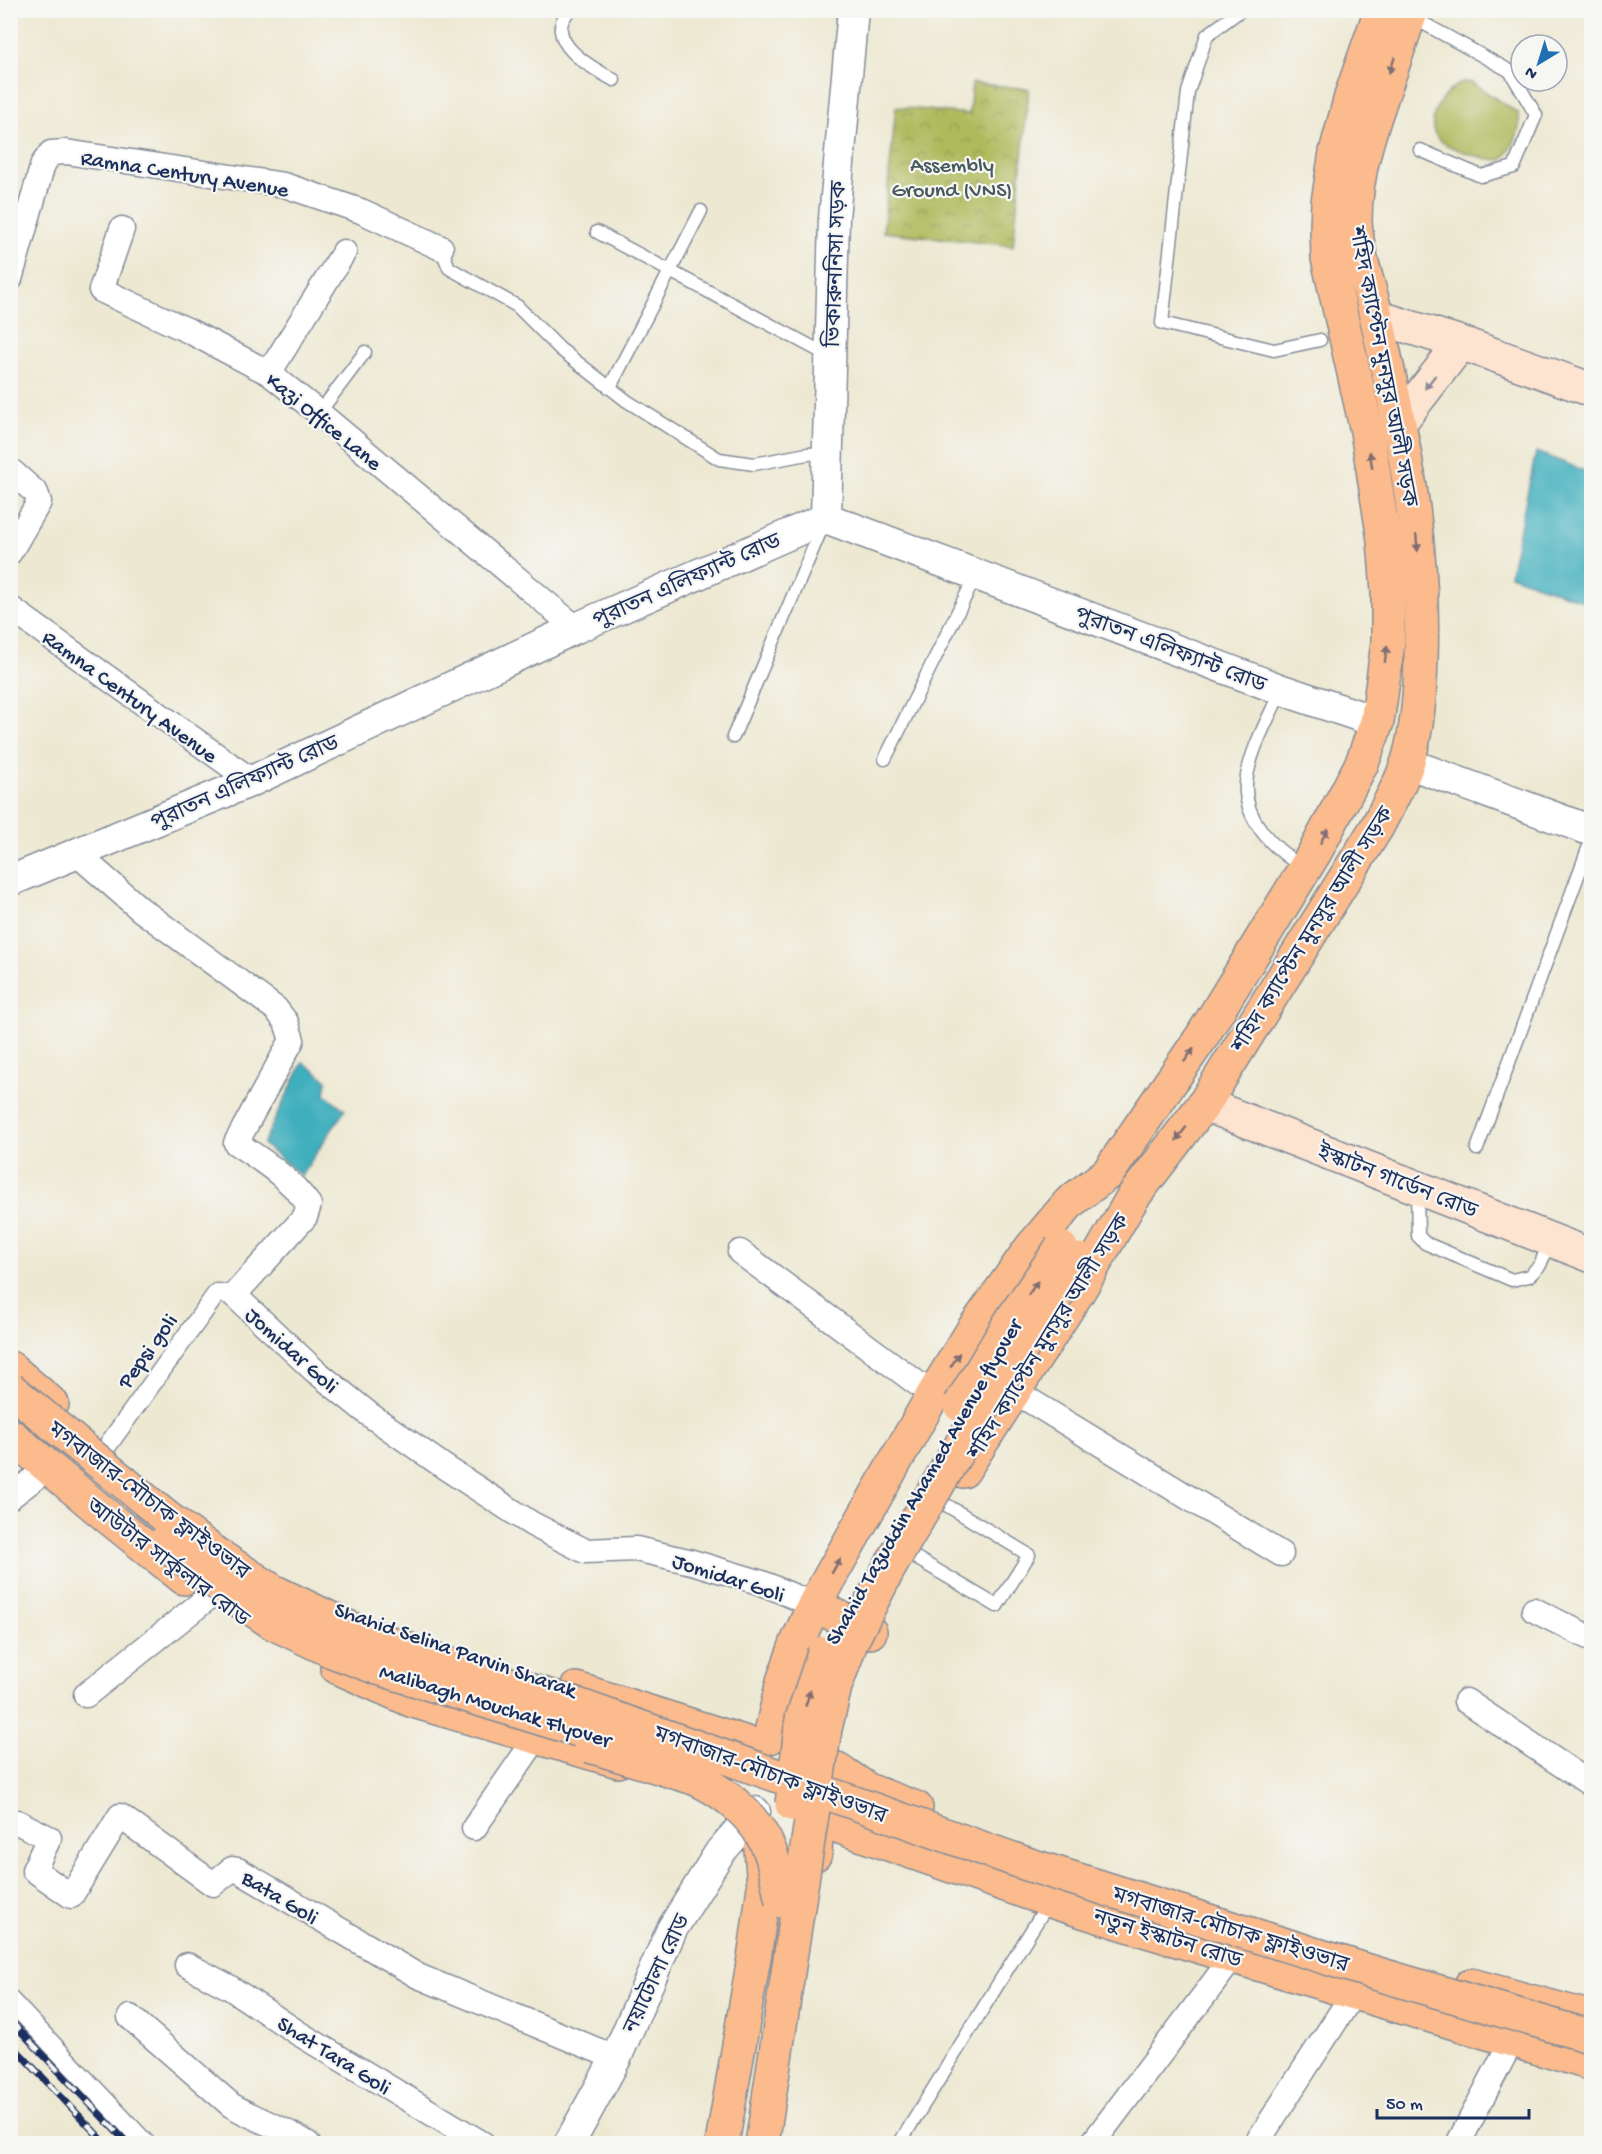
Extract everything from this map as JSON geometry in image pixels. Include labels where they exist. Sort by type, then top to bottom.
[{"type":"main road","name":"শহিদ ক্যাপ্টেন মুনসুর আলী সড়ক","points":[[763,1741],[796,1645],[814,1605],[933,1395],[974,1330],[1038,1239],[1070,1202],[1108,1173],[1201,1038],[1305,868],[1362,763],[1377,722],[1388,642],[1388,591],[1384,540],[1367,431],[1331,330],[1326,228],[1336,152],[1352,93],[1400,12]]},
{"type":"main road","name":"শহিদ ক্যাপ্টেন মুনসুর আলী সড়ক","points":[[834,1763],[840,1709],[859,1655],[912,1556],[943,1503],[1082,1287],[1133,1197],[1203,1104],[1377,827],[1407,762],[1415,730],[1420,691],[1422,598],[1415,524],[1400,422],[1377,317],[1360,255],[1355,221],[1363,157],[1381,98],[1400,12]]},
{"type":"main road","points":[[1331,330],[1377,317],[1461,343],[1592,390]]},
{"type":"main road","points":[[1400,422],[1461,343]]},
{"type":"main road","name":"ইস্কাটন গার্ডেন রোড","points":[[1203,1104],[1592,1256]]},
{"type":"main road","points":[[762,2144],[825,1729],[835,1687],[852,1640],[888,1570],[1070,1254],[1108,1173]]},
{"type":"main road","points":[[1070,1254],[1103,1231],[1133,1197]]},
{"type":"main road","name":"Shahid Tazuddin Ahamed Avenue flyover","points":[[741,2144],[782,1901],[802,1719],[833,1630],[964,1396],[1011,1322],[1070,1254]]},
{"type":"main road","name":"Shahid Selina Parvin Sharak","points":[[10,1368],[94,1440],[225,1544],[284,1582],[318,1600],[402,1634],[763,1741]]},
{"type":"main road","name":"মগবাজার-মৌচাক ফ্লাইওভার","points":[[10,1389],[116,1477],[216,1554],[273,1591],[352,1629],[470,1672],[582,1707],[1027,1864],[1375,1973],[1592,2037]]},
{"type":"main road","name":"Malibagh Mouchak Flyover","points":[[10,1413],[162,1541],[239,1600],[273,1623],[303,1638],[378,1668],[603,1737],[800,1802],[1049,1891],[1238,1948],[1592,2049]]},
{"type":"main road","name":"আউটার সার্কুলার রোড","points":[[10,1435],[209,1597],[258,1628],[289,1644],[413,1701],[646,1770],[755,1811]]},
{"type":"main road","points":[[48,1468],[94,1440]]},
{"type":"main road","points":[[108,1517],[140,1476]]},
{"type":"main road","points":[[814,1605],[870,1632]]},
{"type":"main road","points":[[378,1668],[412,1690],[436,1700],[627,1756],[706,1784],[732,1802],[755,1824],[771,1853],[782,1901]]},
{"type":"main road","points":[[783,1732],[798,1732],[823,1745],[834,1763],[838,1783],[835,1797],[818,1819],[806,1825],[781,1826],[769,1822],[755,1811],[745,1796],[743,1774],[750,1754],[763,1741],[783,1732]]},
{"type":"main road","name":"নতুন ইস্কাটন রোড","points":[[834,1763],[856,1783],[881,1796],[1099,1875],[1368,1956],[1592,2018]]},
{"type":"main road","points":[[722,2144],[764,1887],[755,1811]]},
{"type":"main road","points":[[775,2144],[806,1956],[818,1819]]},
{"type":"main road","name":"নতুন ইস্কাটন রোড","points":[[818,1819],[1050,1900],[1353,1994],[1592,2064]]},
{"type":"main road","points":[[815,1856],[823,1844],[840,1830],[852,1831]]},
{"type":"main road","points":[[1353,1994],[1368,1956]]},
{"type":"street","name":"ভিকারুননিসা সড়ক","points":[[826,518],[834,218],[853,10]]},
{"type":"street","name":"Ramna Century Avenue","points":[[10,279],[43,164],[51,153],[66,152],[284,185],[362,211],[441,248]]},
{"type":"street","name":"Kazi Office Lane","points":[[123,229],[101,290],[189,330],[269,373],[576,627]]},
{"type":"street","points":[[269,373],[344,252]]},
{"type":"street","points":[[10,470],[36,493],[39,502],[13,543]]},
{"type":"street","name":"পুরাতন এলিফ্যান্ট রোড","points":[[10,880],[252,781],[576,627],[826,518],[1282,690],[1377,722]]},
{"type":"street","name":"Ramna Century Avenue","points":[[10,608],[252,781]]},
{"type":"street","points":[[1407,762],[1592,831]]},
{"type":"street","name":"Jomidar Goli","points":[[76,853],[140,909],[276,1009],[286,1022],[292,1040],[236,1143],[276,1170],[299,1191],[309,1205],[305,1217],[234,1295],[314,1370],[370,1415],[532,1524],[585,1551],[636,1549],[692,1562],[762,1583],[814,1605]]},
{"type":"street","points":[[740,1252],[933,1395]]},
{"type":"street","name":"Pepsi goli","points":[[94,1440],[217,1293],[234,1295]]},
{"type":"street","points":[[1014,1391],[1281,1554]]},
{"type":"street","points":[[10,1497],[48,1468]]},
{"type":"street","points":[[86,1695],[209,1597]]},
{"type":"street","points":[[1534,1610],[1592,1639]]},
{"type":"street","points":[[1466,1701],[1592,1785]]},
{"type":"street","points":[[474,1828],[537,1737]]},
{"type":"street","name":"নয়াটোলা রোড","points":[[569,2144],[616,2058],[672,1929],[720,1852],[755,1811]]},
{"type":"street","name":"Bata Goli","points":[[17,1822],[50,1838],[34,1870],[72,1896],[120,1815],[213,1884],[232,1869],[238,1870],[418,1976],[616,2058]]},
{"type":"street","points":[[1092,2144],[1233,1957]]},
{"type":"street","name":"Shat Tara Goli","points":[[187,1965],[229,1987],[298,2033],[483,2144]]},
{"type":"street","points":[[1256,2144],[1353,1994]]},
{"type":"street","points":[[10,2000],[146,2144]]},
{"type":"street","points":[[130,2017],[231,2105],[308,2144]]},
{"type":"street","points":[[1458,2144],[1512,2040]]},
{"type":"lane","points":[[570,10],[562,19],[561,26],[568,46],[583,63],[614,80]]},
{"type":"lane","points":[[1241,10],[1208,35],[1188,93],[1162,323],[1274,350],[1331,330]]},
{"type":"lane","points":[[1400,12],[1510,71],[1536,115],[1514,166],[1481,176],[1420,150]]},
{"type":"lane","points":[[610,387],[701,212]]},
{"type":"lane","points":[[597,232],[830,356]]},
{"type":"lane","points":[[441,248],[449,268],[517,306],[560,349],[627,401],[719,459],[754,464],[807,454],[827,453]]},
{"type":"lane","points":[[320,413],[365,352]]},
{"type":"lane","points":[[733,737],[826,518]]},
{"type":"lane","points":[[885,759],[976,575]]},
{"type":"lane","points":[[1282,690],[1256,749],[1247,777],[1247,799],[1251,817],[1266,836],[1287,857],[1305,868]]},
{"type":"lane","points":[[1476,1149],[1592,838]]},
{"type":"lane","points":[[1416,1187],[1418,1236],[1425,1243],[1512,1280],[1529,1276],[1540,1265],[1550,1240]]},
{"type":"lane","points":[[912,1556],[997,1606],[1029,1555],[943,1503]]},
{"type":"lane","points":[[899,2144],[1050,1900]]},
{"type":"green space","points":[[1464,82],[1472,83],[1518,113],[1519,125],[1516,138],[1502,160],[1476,156],[1455,149],[1435,134],[1433,118],[1440,102],[1451,90]]},
{"type":"green space","name":"Assembly Ground (VNS)","points":[[972,83],[1029,89],[1013,246],[883,232],[896,107],[969,114]]},
{"type":"water","points":[[1536,452],[1591,473],[1591,604],[1510,575]]},
{"type":"water","points":[[303,1062],[327,1080],[325,1094],[345,1110],[301,1176],[263,1144]]},
{"type":"railway","points":[[10,2020],[128,2144]]},
{"type":"railway","points":[[10,2043],[106,2144]]}]
